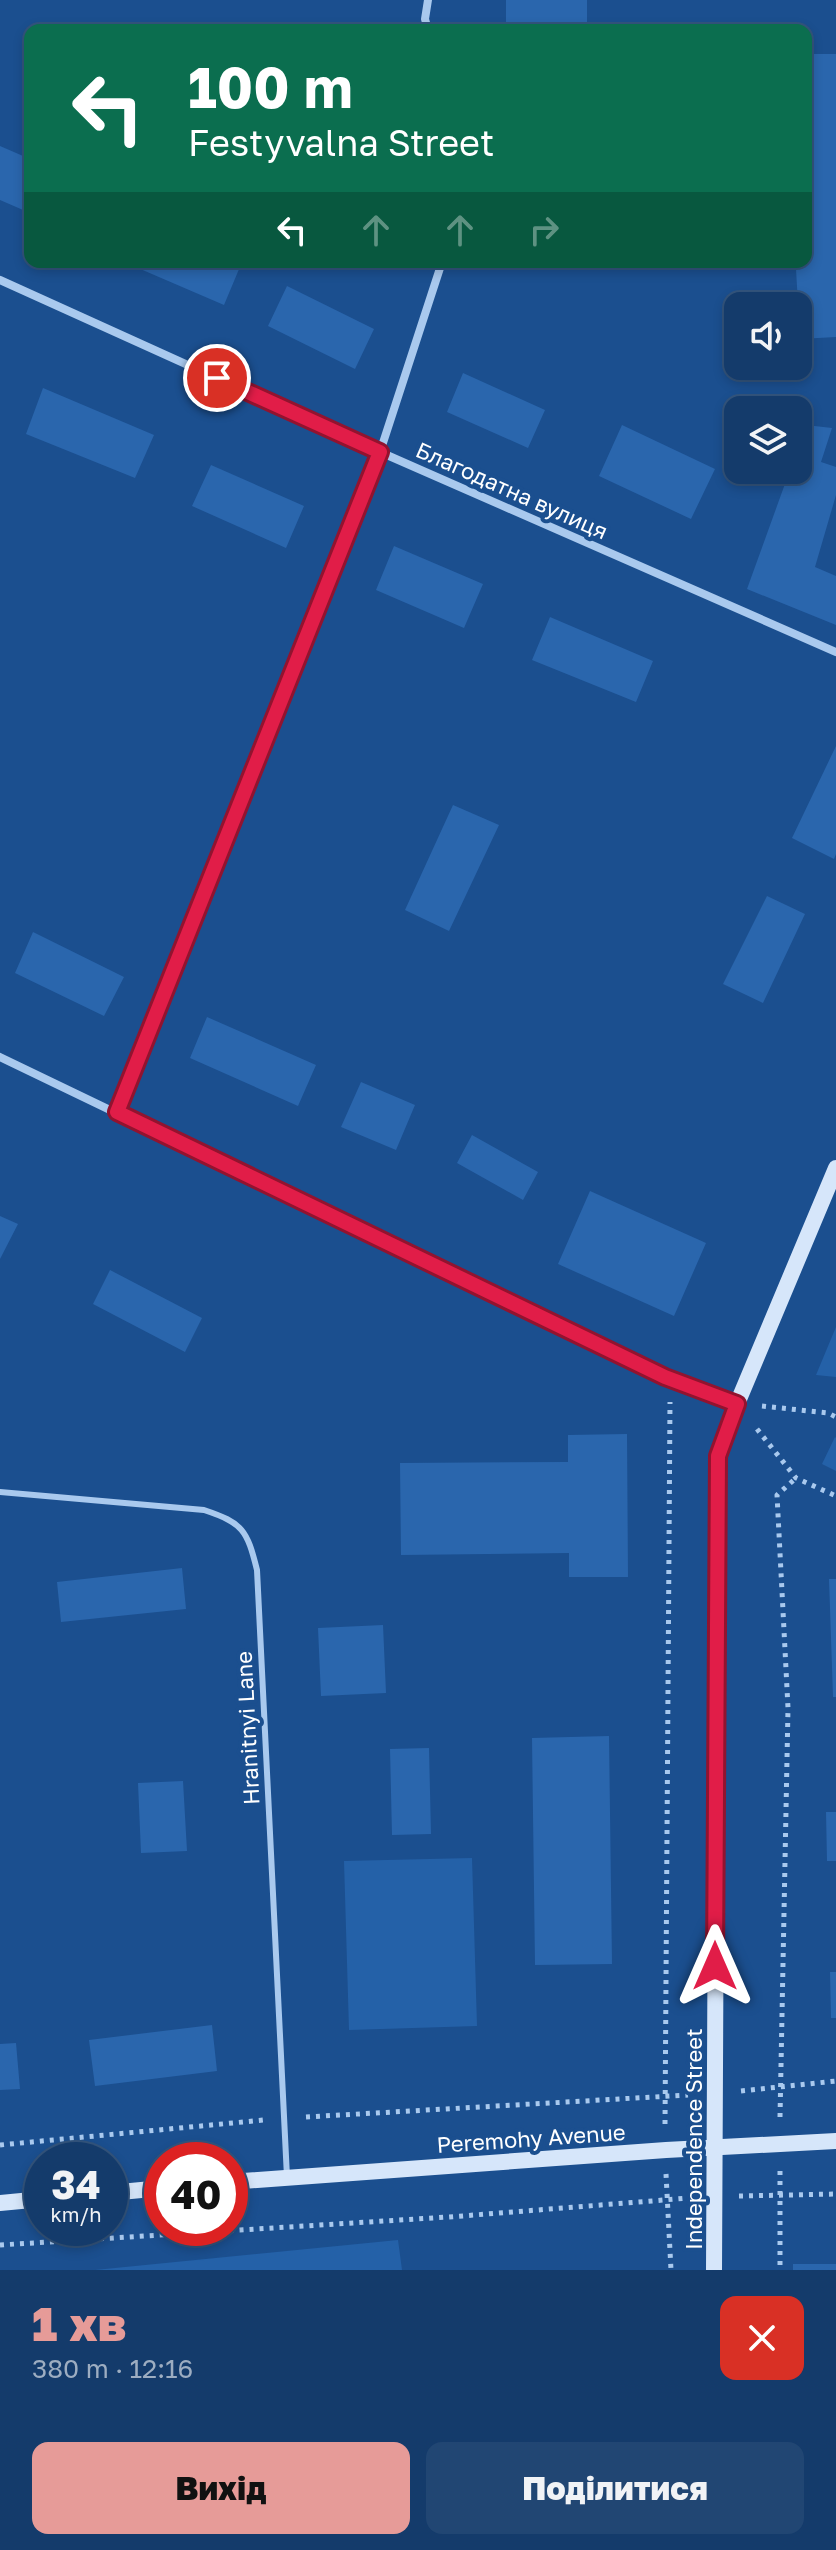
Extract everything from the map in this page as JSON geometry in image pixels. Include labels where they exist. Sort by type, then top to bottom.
[{"type":"street","points":[[426,24],[428,0]]},
{"type":"street","points":[[117,1112],[380,452],[440,268]]},
{"type":"street","name":"Благодатна вулиця","points":[[0,280],[380,452],[836,652]]},
{"type":"street","points":[[0,1057],[665,1377],[737,1404]]},
{"type":"street","name":"Independence Street","points":[[714,2270],[718,1456],[836,1168]]},
{"type":"street","name":"Peremohy Avenue","points":[[248,2180],[836,2141]]},
{"type":"street","points":[[0,2203],[24,2201]]},
{"type":"lane","name":"Hranitnyi Lane","points":[[0,1492],[204,1510],[232,1519],[250,1541],[257,1570],[287,2177]]},
{"type":"path","points":[[665,1377],[670,1395],[665,2096],[666,2199],[671,2270]]},
{"type":"path","points":[[737,1404],[828,1413],[836,1417]]},
{"type":"path","points":[[737,1404],[796,1478],[836,1496]]},
{"type":"path","points":[[780,2270],[782,2194],[778,2144],[788,1708],[777,1495],[796,1478]]},
{"type":"path","points":[[0,2145],[284,2118],[715,2094],[836,2081]]},
{"type":"path","points":[[0,2245],[449,2217],[666,2199],[836,2194]]},
{"type":"shaded area","points":[[836,1327],[836,1377],[816,1375]]},
{"type":"shaded area","points":[[836,1438],[836,1471],[822,1464]]},
{"type":"shaded area","points":[[472,1858],[477,2026],[349,2030],[344,1861]]},
{"type":"shaded area","points":[[398,2240],[402,2270],[95,2270]]},
{"type":"building","points":[[506,0],[587,0],[587,24],[506,24]]},
{"type":"building","points":[[812,54],[836,54],[836,337],[812,338],[812,292],[797,292],[796,269],[812,268]]},
{"type":"building","points":[[0,146],[24,156],[24,210],[0,200]]},
{"type":"building","points":[[138,268],[239,268],[224,305]]},
{"type":"building","points":[[287,286],[374,329],[355,369],[268,326]]},
{"type":"building","points":[[463,373],[545,410],[528,448],[447,412]]},
{"type":"building","points":[[43,388],[154,435],[135,478],[26,434]]},
{"type":"building","points":[[622,425],[715,469],[691,519],[599,476]]},
{"type":"building","points":[[812,426],[832,428],[821,462],[836,467],[836,495],[815,567],[836,576],[836,625],[747,589],[785,484],[812,484]]},
{"type":"building","points":[[211,465],[304,506],[286,548],[192,506]]},
{"type":"building","points":[[394,546],[483,584],[464,628],[376,590]]},
{"type":"building","points":[[550,617],[653,661],[636,702],[532,660]]},
{"type":"building","points":[[836,746],[836,854],[834,859],[792,838]]},
{"type":"building","points":[[453,805],[499,825],[449,931],[405,910]]},
{"type":"building","points":[[767,896],[805,914],[763,1003],[723,984]]},
{"type":"building","points":[[33,932],[124,977],[104,1016],[15,973]]},
{"type":"building","points":[[207,1017],[316,1065],[298,1106],[190,1058]]},
{"type":"building","points":[[361,1082],[415,1105],[396,1150],[341,1127]]},
{"type":"building","points":[[472,1135],[538,1172],[523,1200],[457,1163]]},
{"type":"building","points":[[590,1191],[706,1243],[674,1316],[558,1264]]},
{"type":"building","points":[[0,1216],[18,1224],[0,1259]]},
{"type":"building","points":[[110,1270],[202,1318],[185,1352],[93,1304]]},
{"type":"building","points":[[627,1434],[628,1577],[569,1577],[569,1553],[401,1555],[400,1463],[568,1462],[568,1435]]},
{"type":"building","points":[[182,1568],[186,1609],[61,1622],[57,1582]]},
{"type":"building","points":[[829,1579],[836,1579],[836,1697],[833,1697]]},
{"type":"building","points":[[383,1625],[386,1693],[321,1696],[318,1628]]},
{"type":"building","points":[[609,1736],[612,1964],[535,1965],[532,1738]]},
{"type":"building","points":[[429,1748],[431,1834],[392,1835],[390,1749]]},
{"type":"building","points":[[183,1781],[187,1851],[141,1853],[138,1783]]},
{"type":"building","points":[[826,1812],[836,1812],[836,1861],[827,1861]]},
{"type":"building","points":[[830,1972],[836,1972],[836,2018],[831,2018]]},
{"type":"building","points":[[212,2025],[217,2071],[95,2086],[89,2040]]},
{"type":"building","points":[[16,2043],[20,2089],[0,2090],[0,2044]]},
{"type":"building","points":[[793,2264],[836,2264],[836,2270],[793,2270]]},
{"type":"route","points":[[217,378],[380,452],[117,1112],[665,1377],[737,1404],[718,1456],[715,1966]]}]
